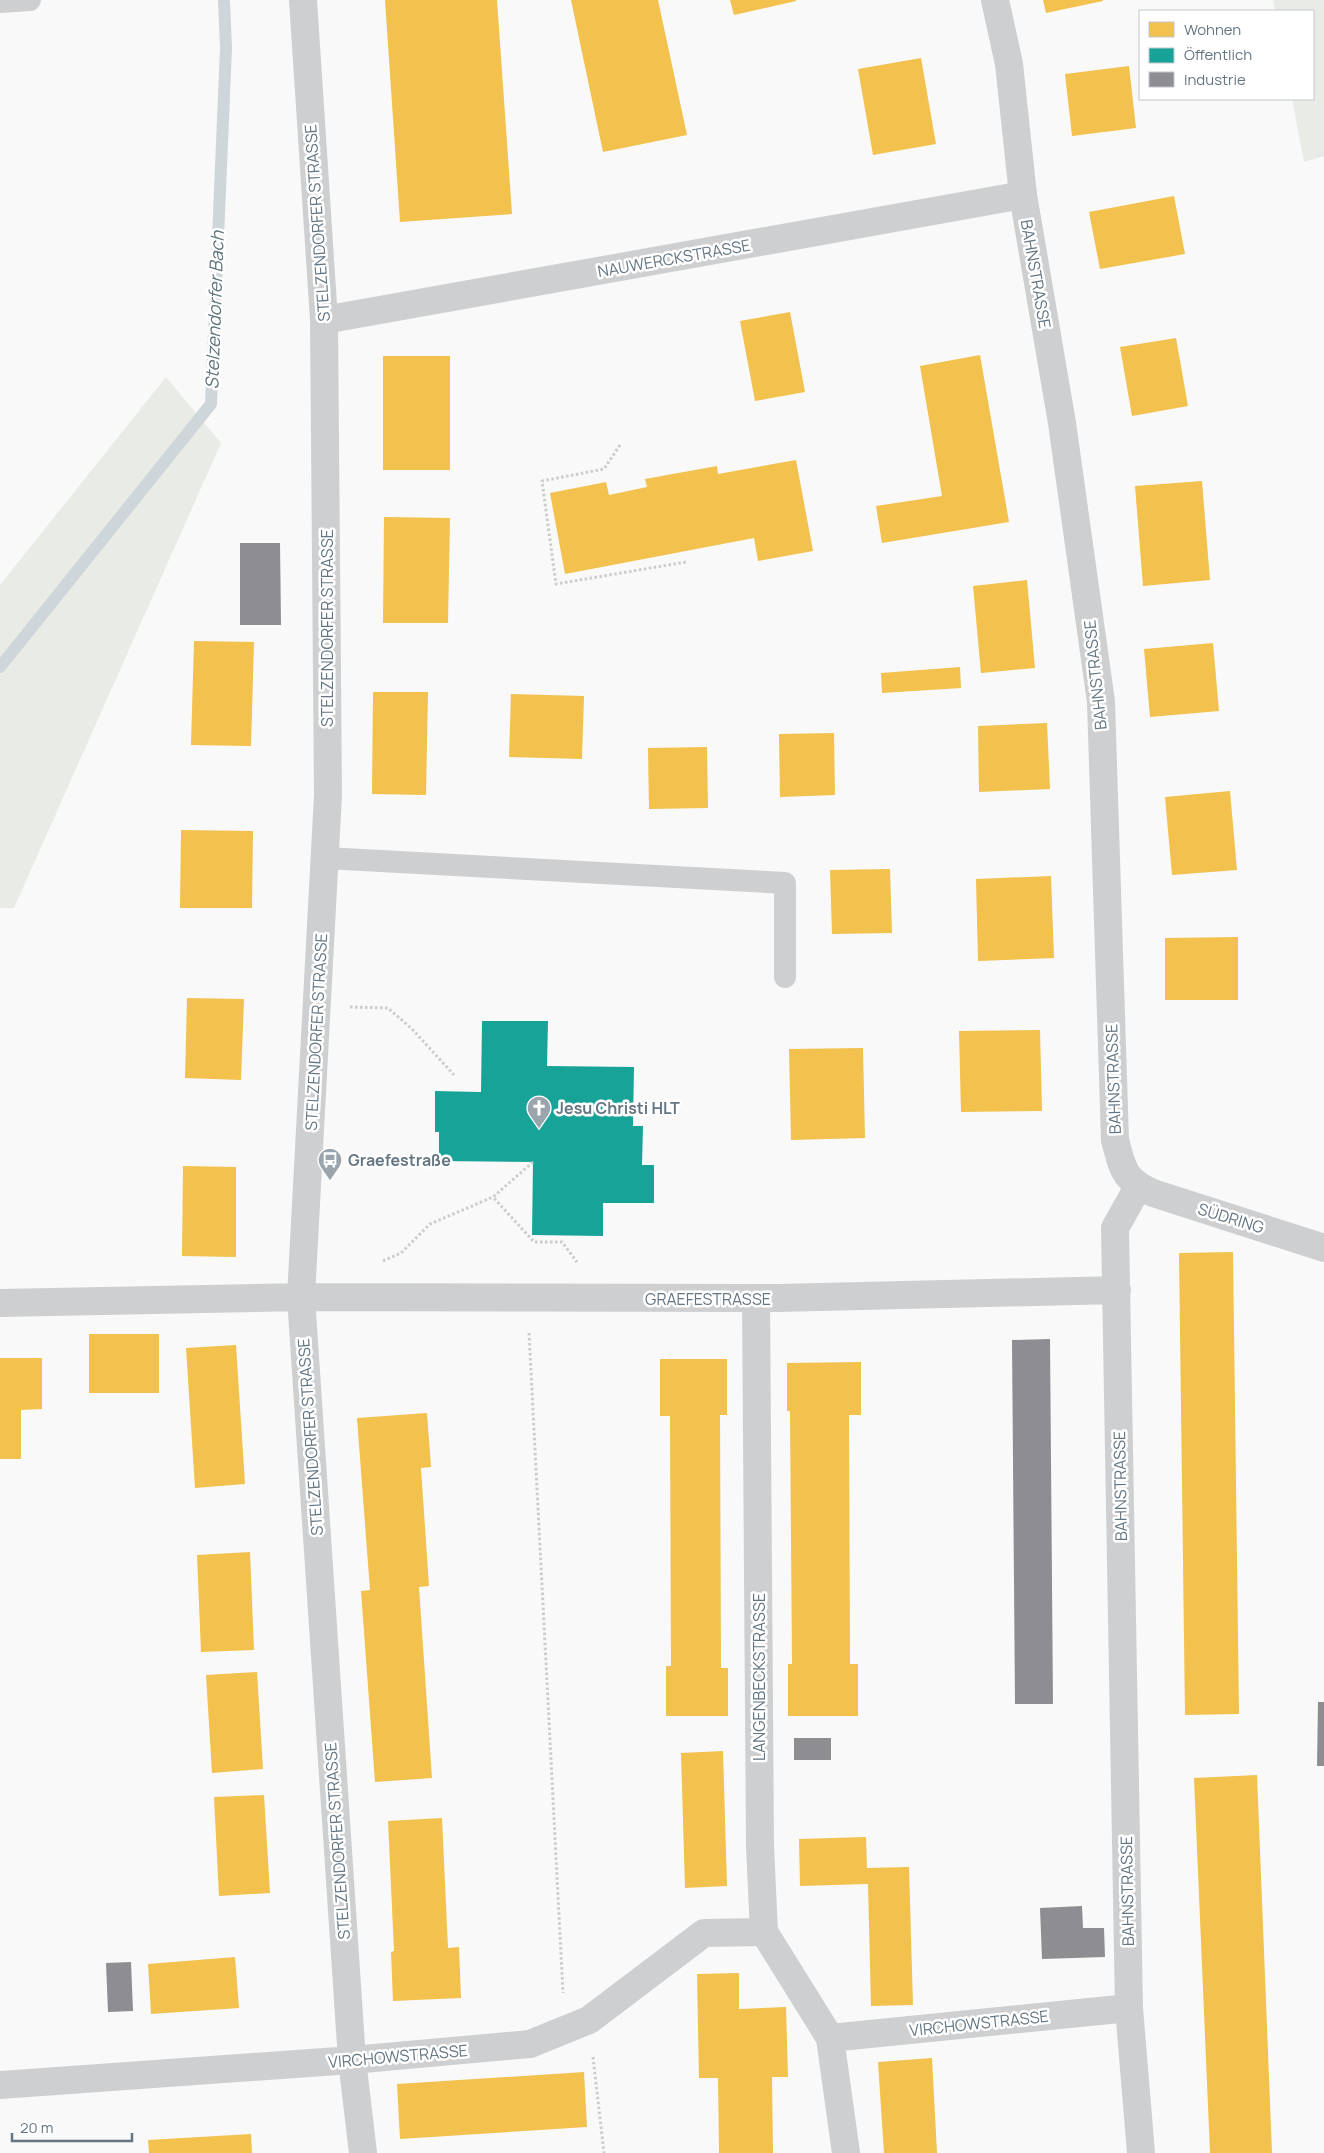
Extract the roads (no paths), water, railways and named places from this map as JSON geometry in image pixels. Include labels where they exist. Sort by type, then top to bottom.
[{"type":"street","name":"STELZENDORFER STRASSE","points":[[303,0],[324,320],[328,795],[301,1297],[352,2060],[364,2153]]},
{"type":"street","name":"BAHNSTRASSE","points":[[995,0],[1009,64],[1023,195],[1062,423],[1101,702],[1115,1140],[1123,1170],[1138,1187],[1115,1228],[1129,2008],[1141,2153]]},
{"type":"street","name":"NAUWERCKSTRASSE","points":[[324,320],[1023,195]]},
{"type":"street","name":"SÜDRING","points":[[1138,1187],[1324,1248]]},
{"type":"street","name":"GRAEFESTRASSE","points":[[0,1303],[301,1297],[527,1299],[756,1298],[1117,1290]]},
{"type":"street","name":"LANGENBECKSTRASSE","points":[[756,1298],[760,1846],[764,1932],[830,2038]]},
{"type":"street","name":"VIRCHOWSTRASSE","points":[[0,2085],[352,2060],[530,2044],[589,2020],[704,1933],[764,1932]]},
{"type":"street","name":"VIRCHOWSTRASSE","points":[[830,2038],[1129,2008]]},
{"type":"street","points":[[830,2038],[846,2153]]},
{"type":"lane","points":[[0,2],[30,0]]},
{"type":"lane","points":[[325,858],[785,883],[785,977]]},
{"type":"waterway","name":"Stelzendorfer Bach","points":[[0,667],[211,404],[226,48],[224,0]]},
{"type":"place","name":"Jesu Christi HLT","points":[[539,1129]]},
{"type":"place","name":"Graefestraße","points":[[330,1181]]}]
